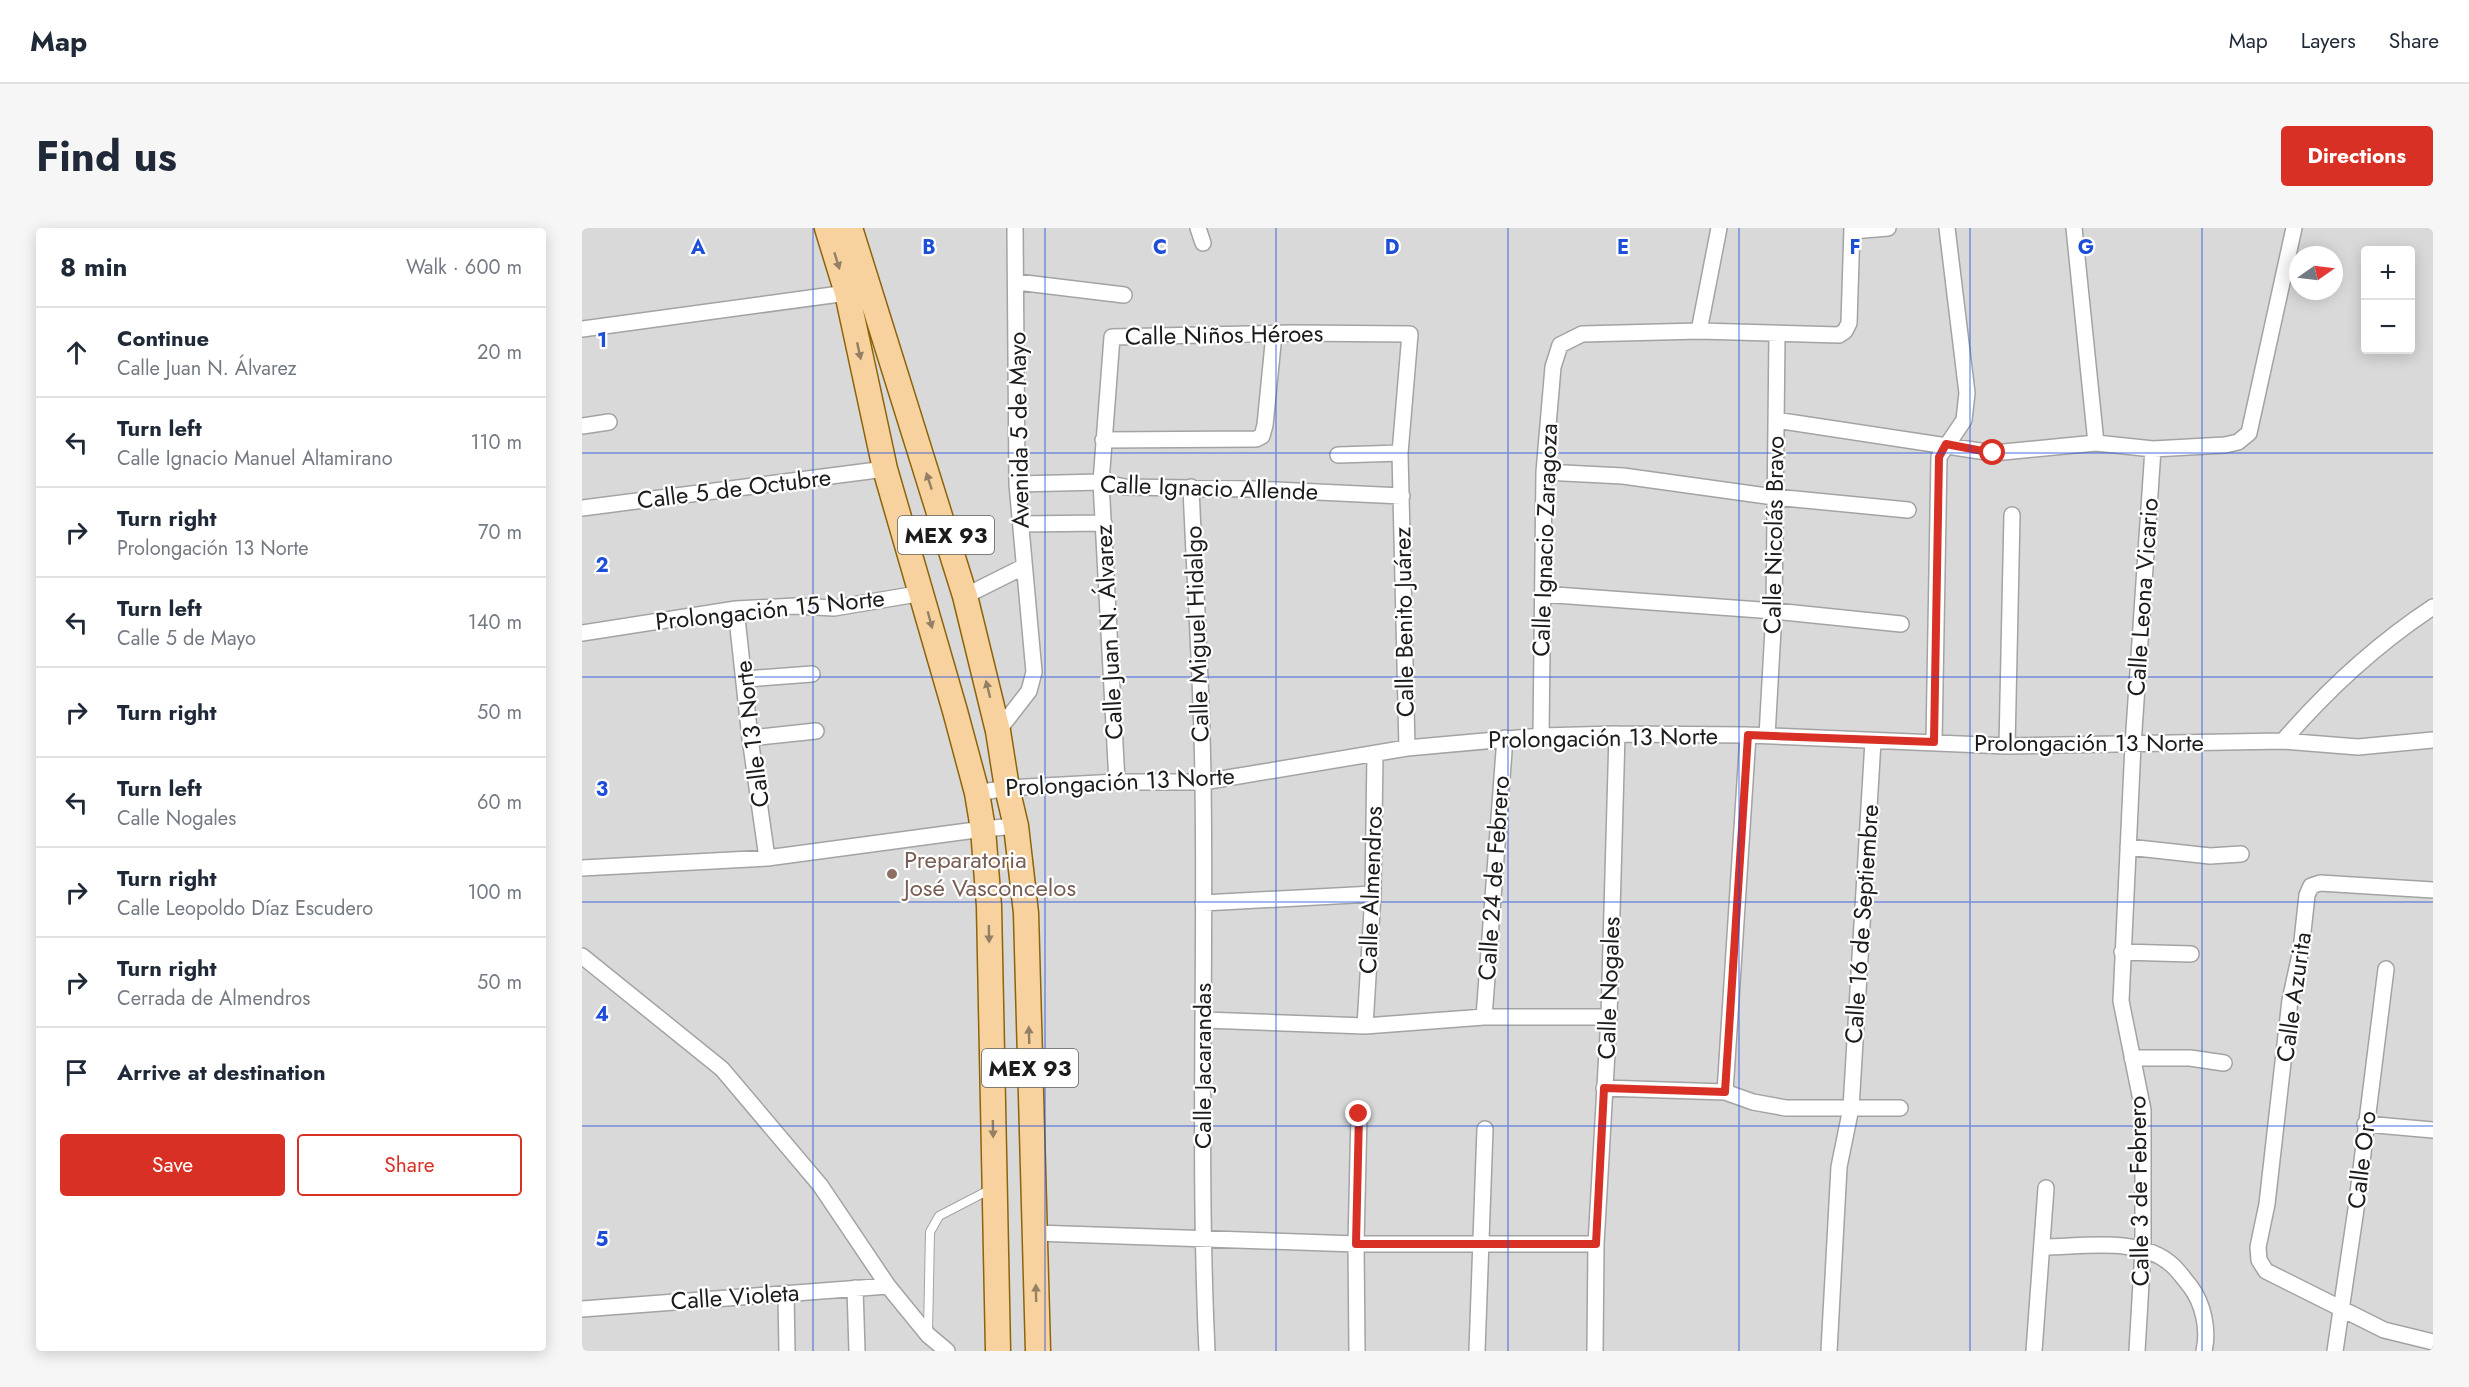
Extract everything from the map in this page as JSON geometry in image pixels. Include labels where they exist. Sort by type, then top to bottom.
[{"type":"main road","name":"MEX 93","points":[[827,228],[857,290],[965,596],[998,731],[1006,788],[1016,826],[1026,913],[1038,1351]]},
{"type":"main road","name":"MEX 93","points":[[850,228],[857,290],[885,469],[977,793],[983,829],[989,906],[998,1351]]},
{"type":"street","name":"Avenida 5 de Mayo","points":[[998,731],[1029,691],[1034,672],[1017,484],[1015,228]]},
{"type":"street","points":[[1719,228],[1699,331],[1777,334],[1839,334],[1845,331],[1849,323],[1852,230],[1888,228]]},
{"type":"street","points":[[1934,742],[1939,457],[1964,420],[1967,393],[1947,228]]},
{"type":"street","points":[[2074,228],[2096,443]]},
{"type":"street","points":[[1776,420],[1946,444],[1993,453],[2096,443],[2153,449],[2225,446],[2238,442],[2249,433],[2294,228]]},
{"type":"street","points":[[1017,282],[1124,295]]},
{"type":"street","points":[[582,329],[857,290]]},
{"type":"street","name":"Calle Ignacio Zaragoza","points":[[1541,736],[1544,472],[1553,367],[1560,345],[1582,334],[1699,331]]},
{"type":"street","points":[[1103,440],[1256,439],[1262,436],[1274,334]]},
{"type":"street","name":"Calle Niños Héroes","points":[[1101,482],[1112,337],[1410,334]]},
{"type":"street","name":"Calle Benito Juárez","points":[[1407,748],[1400,453],[1410,334]]},
{"type":"street","name":"Calle Nicolás Bravo","points":[[1767,736],[1774,611],[1777,334]]},
{"type":"street","points":[[582,426],[609,422]]},
{"type":"street","name":"Calle Leona Vicario","points":[[2133,745],[2153,449]]},
{"type":"street","points":[[1338,455],[1400,453]]},
{"type":"street","name":"Calle 5 de Octubre","points":[[582,508],[885,469]]},
{"type":"street","points":[[1544,472],[1623,476],[1774,497],[1908,510]]},
{"type":"street","name":"Calle Ignacio Allende","points":[[1017,484],[1101,482],[1125,487],[1191,487],[1402,496]]},
{"type":"street","name":"Calle Juan N. Álvarez","points":[[1101,482],[1117,782]]},
{"type":"street","name":"Calle Miguel Hidalgo","points":[[1191,487],[1203,782]]},
{"type":"street","points":[[2007,746],[2012,515]]},
{"type":"street","points":[[1021,524],[1104,523]]},
{"type":"street","points":[[965,596],[1023,567]]},
{"type":"street","name":"Prolongación 15 Norte","points":[[582,633],[736,609],[796,606],[834,608],[922,593]]},
{"type":"street","points":[[1542,594],[1774,611],[1901,624]]},
{"type":"street","points":[[2283,741],[2317,702],[2397,630],[2433,607]]},
{"type":"street","name":"Calle 13 Norte","points":[[736,609],[746,679],[750,738],[767,858]]},
{"type":"street","points":[[746,679],[812,674]]},
{"type":"street","points":[[750,738],[816,731]]},
{"type":"street","name":"Calle Nogales","points":[[1595,1351],[1596,1244],[1609,1017],[1617,734]]},
{"type":"street","points":[[1725,1092],[1748,735]]},
{"type":"street","name":"Prolongación 13 Norte","points":[[977,793],[1006,788],[1117,782],[1203,782],[1407,748],[1541,736],[1748,735],[2007,746],[2283,741],[2358,747],[2433,740]]},
{"type":"street","name":"Calle 24 de Febrero","points":[[1484,1017],[1505,738]]},
{"type":"street","name":"Calle 16 de Septiembre","points":[[1829,1351],[1839,1167],[1851,1108],[1873,741]]},
{"type":"street","name":"Calle 3 de Febrero","points":[[2133,745],[2121,1001],[2143,1110],[2143,1249],[2137,1351]]},
{"type":"street","name":"Calle Almendros","points":[[1365,1026],[1373,894],[1375,754]]},
{"type":"street","name":"Calle Jacarandas","points":[[1203,782],[1202,1240],[1207,1351]]},
{"type":"street","points":[[582,868],[767,858],[1016,826]]},
{"type":"street","points":[[2128,848],[2210,856],[2241,854]]},
{"type":"street","name":"Calle Azurita","points":[[2342,1308],[2266,1271],[2259,1260],[2258,1247],[2267,1204],[2290,1000],[2301,951],[2307,895],[2312,886],[2320,883],[2433,890]]},
{"type":"street","points":[[1203,903],[1373,894]]},
{"type":"street","points":[[2122,952],[2191,954]]},
{"type":"street","points":[[582,956],[722,1069],[820,1185],[888,1286],[928,1335],[947,1351]]},
{"type":"street","name":"Calle Oro","points":[[2335,1351],[2356,1209],[2386,969]]},
{"type":"street","points":[[1204,1020],[1365,1026],[1484,1017],[1609,1017]]},
{"type":"street","points":[[2132,1058],[2190,1058],[2224,1063]]},
{"type":"street","points":[[1604,1088],[1725,1092],[1753,1102],[1786,1108],[1900,1108]]},
{"type":"street","points":[[1357,1351],[1356,1244],[1359,1114]]},
{"type":"street","points":[[2365,1124],[2433,1130]]},
{"type":"street","points":[[1477,1351],[1479,1243],[1485,1129]]},
{"type":"street","points":[[2034,1351],[2046,1188]]},
{"type":"street","points":[[1035,1233],[1356,1244],[1596,1244]]},
{"type":"street","points":[[2043,1247],[2122,1245],[2143,1249],[2172,1264],[2198,1297],[2205,1321],[2205,1351]]},
{"type":"street","name":"Calle Violeta","points":[[582,1309],[888,1286]]},
{"type":"street","points":[[855,1288],[856,1351]]},
{"type":"street","points":[[786,1293],[788,1351]]},
{"type":"street","points":[[2342,1308],[2384,1330],[2433,1342]]},
{"type":"lane","points":[[928,1335],[930,1232],[939,1216],[995,1187]]},
{"type":"shaded area","points":[[582,228],[2433,228],[2433,1351],[582,1351]]},
{"type":"place","name":"Preparatoria José Vasconcelos","points":[[892,874]]},
{"type":"route","points":[[1359,1114],[1356,1244],[1596,1244],[1604,1088],[1725,1092],[1748,735],[1934,742],[1939,457],[1946,444],[1993,453]]}]
